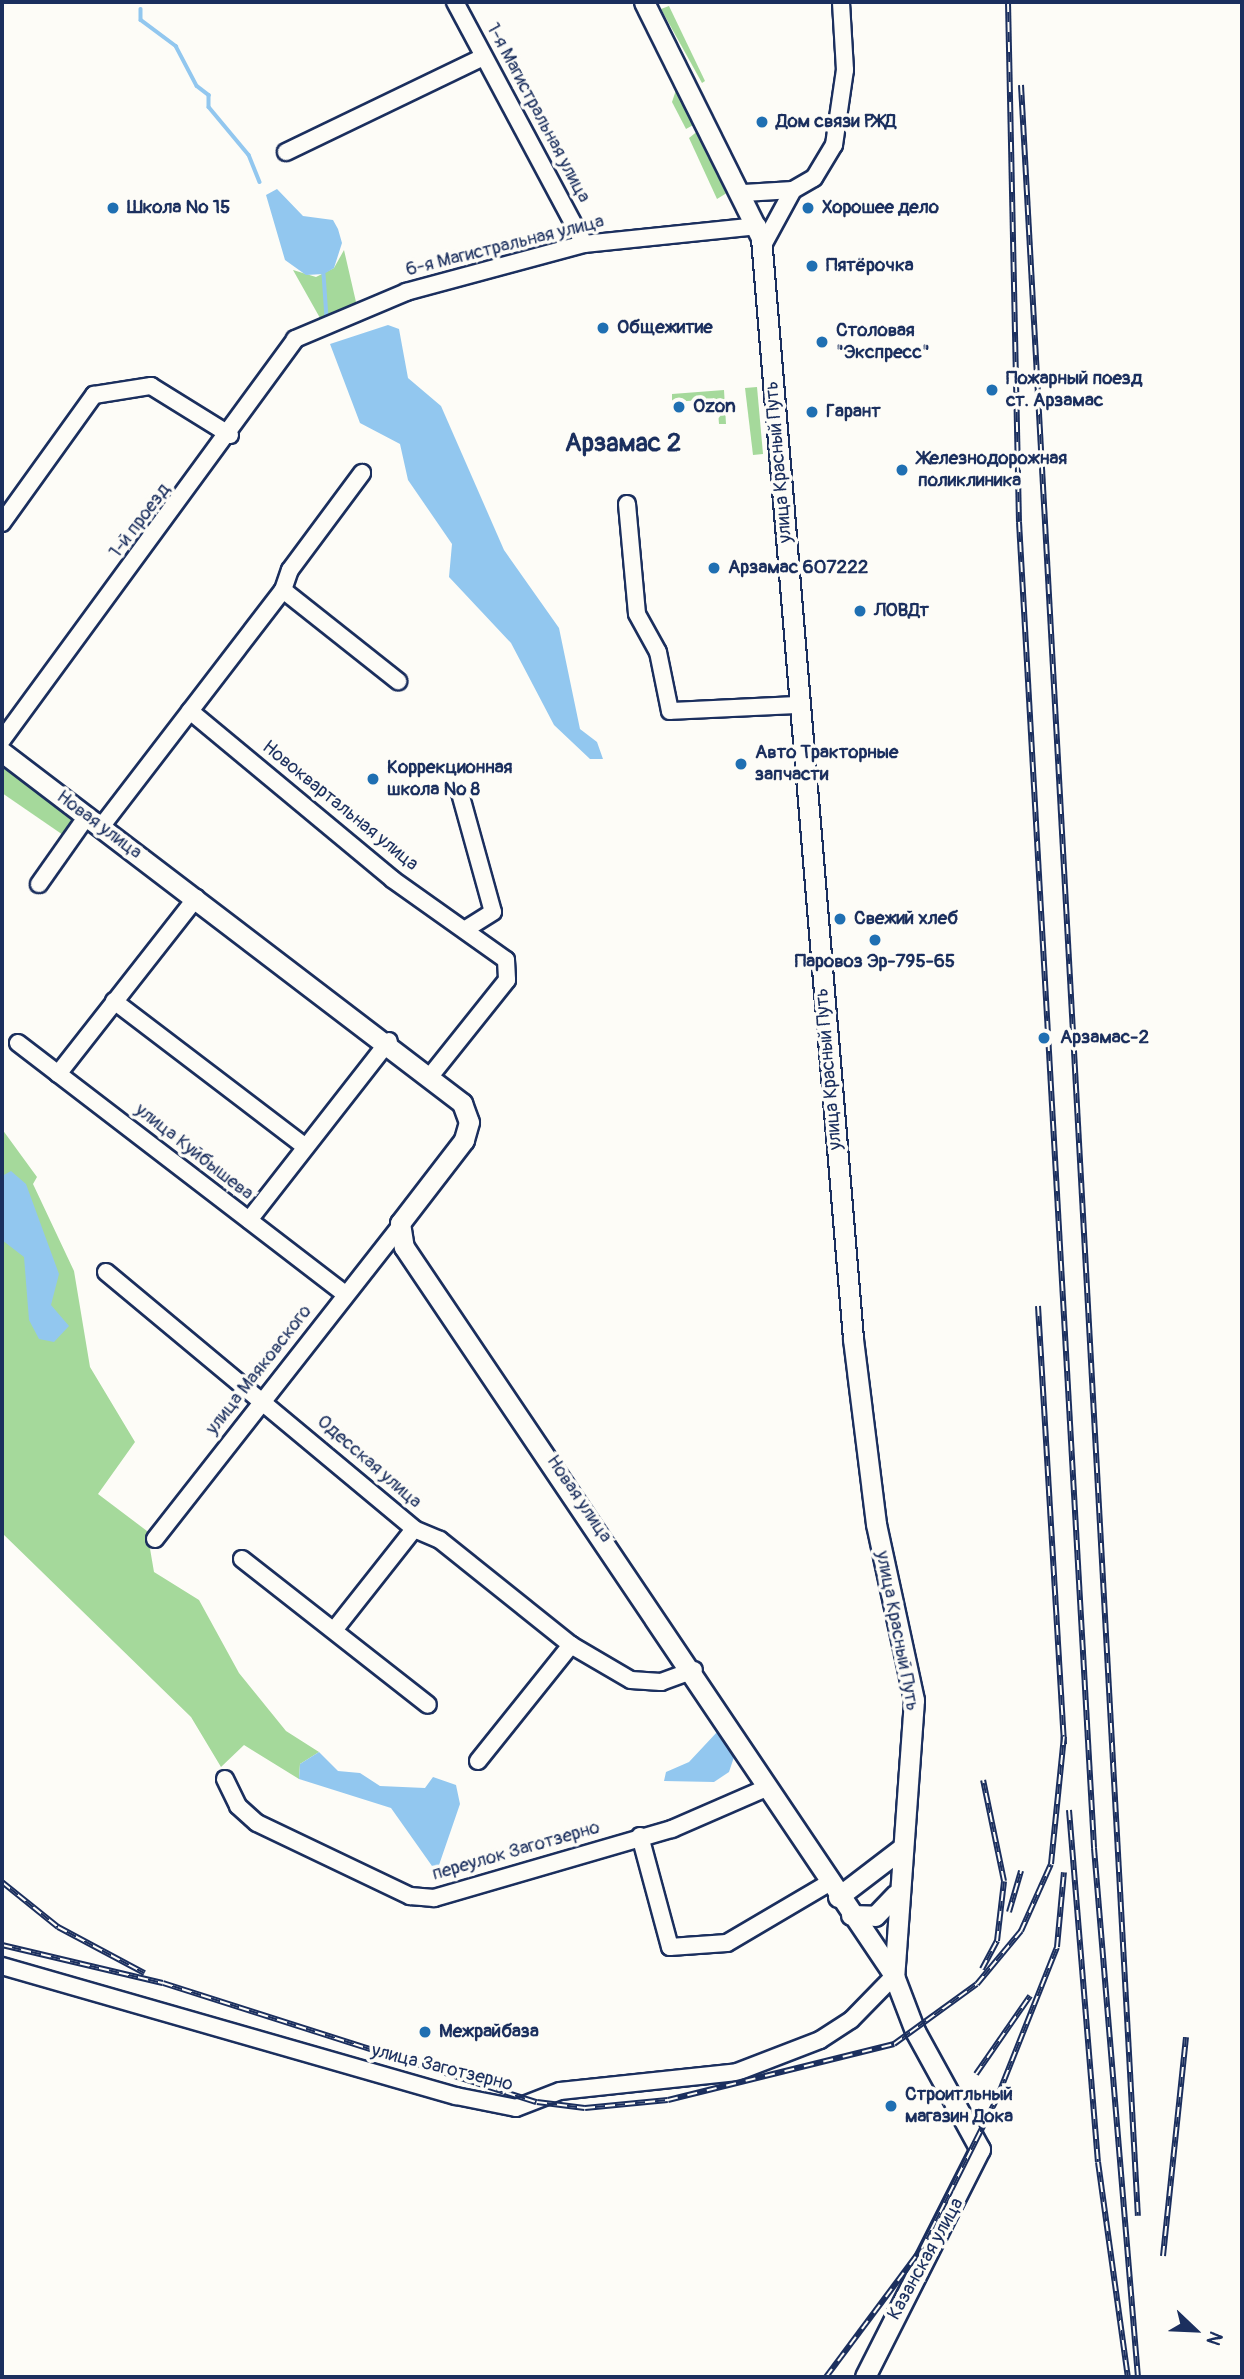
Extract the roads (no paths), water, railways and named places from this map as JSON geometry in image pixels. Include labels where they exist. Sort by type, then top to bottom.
[{"type":"main road","name":"улица Красный Путь","points":[[644,2],[744,193],[758,226],[762,247],[799,705],[866,1448],[914,1700],[896,1894],[894,1976],[915,2031],[977,2138]]},
{"type":"main road","name":"Новая улица","points":[[2,752],[389,1041],[432,1074],[462,1103],[469,1122],[453,1158],[398,1229],[404,1247],[694,1670],[764,1789],[832,1891],[894,1976]]},
{"type":"main road","points":[[832,1891],[902,1848]]},
{"type":"main road","points":[[851,1915],[874,1916],[896,1894]]},
{"type":"main road","name":"Казанская улица","points":[[865,2377],[970,2178],[977,2138]]},
{"type":"street","name":"1-я Магистральная улица","points":[[454,2],[584,244]]},
{"type":"street","points":[[744,193],[793,190],[814,178],[834,145],[845,70],[841,2]]},
{"type":"street","points":[[286,152],[483,57]]},
{"type":"street","points":[[762,247],[793,190]]},
{"type":"street","name":"6-я Магистральная улица","points":[[312,329],[416,289],[584,244],[758,226]]},
{"type":"street","name":"1-й проезд","points":[[2,740],[230,435],[285,349],[312,329]]},
{"type":"street","points":[[2,523],[94,395],[152,386],[230,435]]},
{"type":"street","points":[[39,884],[190,711],[283,590],[290,570],[362,473]]},
{"type":"street","points":[[627,505],[637,614],[659,652],[670,711],[799,705]]},
{"type":"street","points":[[283,590],[398,681]]},
{"type":"street","name":"Новоквартальная улица","points":[[190,711],[392,879],[467,928],[506,960],[507,980],[432,1074]]},
{"type":"street","points":[[460,793],[493,912],[467,928]]},
{"type":"street","points":[[58,1073],[196,898]]},
{"type":"street","points":[[114,1001],[304,1146]]},
{"type":"street","points":[[249,1220],[304,1146],[389,1041]]},
{"type":"street","name":"улица Куйбышева","points":[[18,1043],[345,1294]]},
{"type":"street","name":"улица Маяковского","points":[[155,1539],[262,1398],[398,1229]]},
{"type":"street","name":"Одесская улица","points":[[106,1272],[262,1398],[414,1528],[440,1540],[571,1645],[631,1680],[661,1682],[694,1670]]},
{"type":"street","points":[[335,1629],[414,1528]]},
{"type":"street","points":[[242,1559],[335,1629],[428,1705]]},
{"type":"street","points":[[478,1761],[571,1645]]},
{"type":"street","name":"переулок Заготзерно","points":[[225,1779],[238,1806],[257,1824],[410,1896],[434,1898],[475,1888],[733,1807],[764,1789]]},
{"type":"street","points":[[640,1836],[670,1948],[727,1943],[832,1891]]},
{"type":"street","name":"улица Заготзерно","points":[[2,1966],[456,2096],[516,2108],[560,2091],[688,2081],[761,2064],[851,2020],[894,1976]]},
{"type":"water","points":[[277,189],[303,216],[333,220],[342,243],[334,268],[324,274],[306,275],[285,260],[266,195]]},
{"type":"water","points":[[388,325],[399,329],[408,378],[441,406],[504,550],[559,628],[580,729],[597,742],[603,759],[590,759],[554,725],[511,643],[449,577],[452,544],[408,480],[400,444],[360,423],[330,344]]},
{"type":"water","points":[[11,1171],[26,1184],[59,1274],[51,1305],[69,1326],[54,1342],[39,1339],[29,1320],[24,1257],[2,1240],[2,1176]]},
{"type":"water","points":[[718,1731],[734,1757],[729,1772],[714,1782],[664,1781],[666,1772],[689,1762]]},
{"type":"water","points":[[319,1752],[338,1771],[360,1773],[380,1786],[425,1788],[433,1777],[456,1785],[460,1804],[439,1865],[432,1866],[391,1808],[299,1779],[300,1764]]},
{"type":"waterway","points":[[141,9],[141,20],[176,46],[197,86],[209,95],[209,107],[249,155],[260,182]]},
{"type":"waterway","points":[[324,274],[327,318]]},
{"type":"railway","points":[[1008,2],[1019,522],[1094,1848],[1138,2377]]},
{"type":"railway","points":[[1021,85],[1138,2216]]},
{"type":"railway","points":[[1038,1306],[1064,1744]]},
{"type":"railway","points":[[2,1945],[163,1983],[537,2102],[585,2108],[668,2100],[894,2044],[977,1984],[1021,1931],[1051,1864],[1064,1737]]},
{"type":"railway","points":[[982,1969],[997,1941],[1004,1881],[983,1780]]},
{"type":"railway","points":[[1069,1810],[1098,2162],[1128,2377]]},
{"type":"railway","points":[[1009,1912],[1021,1871]]},
{"type":"railway","points":[[826,2377],[922,2248],[997,2098],[1057,1947],[1064,1872]]},
{"type":"railway","points":[[2,1882],[58,1927],[144,1973]]},
{"type":"railway","points":[[976,2074],[1030,1996]]},
{"type":"railway","points":[[1163,2256],[1186,2037]]},
{"type":"place","name":"Дом связи РЖД","points":[[762,122]]},
{"type":"place","name":"Школа № 15","points":[[113,208]]},
{"type":"place","name":"Хорошее дело","points":[[808,208]]},
{"type":"place","name":"Пятёрочка","points":[[812,266]]},
{"type":"place","name":"Общежитие","points":[[603,328]]},
{"type":"place","name":"Столовая \"Экспресс\"","points":[[822,342]]},
{"type":"place","name":"Пожарный поезд ст. Арзамас","points":[[992,390]]},
{"type":"place","name":"Ozon","points":[[679,407]]},
{"type":"place","name":"Гарант","points":[[812,412]]},
{"type":"place","name":"Железнодорожная поликлиника","points":[[902,470]]},
{"type":"place","name":"Арзамас 607222","points":[[714,568]]},
{"type":"place","name":"ЛОВДт","points":[[860,611]]},
{"type":"place","name":"Авто Тракторные запчасти","points":[[741,764]]},
{"type":"place","name":"Коррекционная школа № 8","points":[[373,779]]},
{"type":"place","name":"Свежий хлеб","points":[[840,919]]},
{"type":"place","name":"Паровоз Эр-795-65","points":[[875,940]]},
{"type":"place","name":"Арзамас-2","points":[[1044,1038]]},
{"type":"place","name":"Межрайбаза","points":[[425,2032]]},
{"type":"place","name":"Строитльный магазин Дока","points":[[891,2106]]},
{"type":"district","name":"Арзамас 2","points":[[623,444]]}]
